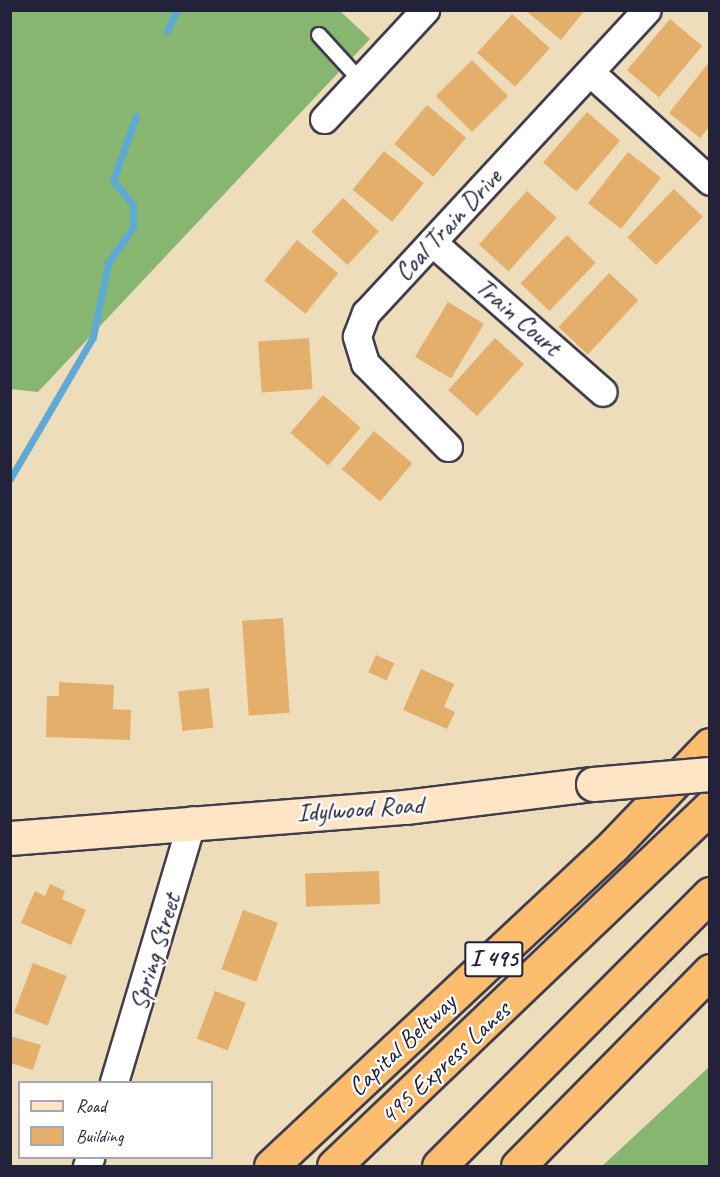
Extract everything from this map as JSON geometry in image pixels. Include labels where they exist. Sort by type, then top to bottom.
[{"type":"highway","name":"Capital Beltway","points":[[272,1167],[605,855],[710,745]]},
{"type":"highway","name":"495 Express Lanes","points":[[334,1167],[710,807]]},
{"type":"highway","points":[[439,1167],[710,894]]},
{"type":"highway","points":[[518,1167],[710,971]]},
{"type":"main road","name":"Idylwood Road","points":[[10,838],[192,820],[405,807],[593,784],[710,774]]},
{"type":"street","points":[[324,119],[424,10]]},
{"type":"street","name":"Coal Train Drive","points":[[448,447],[364,363],[357,336],[366,313],[646,10]]},
{"type":"street","points":[[590,72],[710,181]]},
{"type":"street","name":"Train Court","points":[[432,242],[603,392]]},
{"type":"street","name":"Spring Street","points":[[115,1081],[192,820]]},
{"type":"lane","points":[[319,35],[360,80]]},
{"type":"green space","points":[[10,11],[340,11],[370,39],[38,392],[11,389]]},
{"type":"green space","points":[[709,1067],[709,1166],[602,1166]]},
{"type":"building","points":[[525,10],[585,10],[561,40]]},
{"type":"building","points":[[512,14],[550,48],[515,87],[477,53]]},
{"type":"building","points":[[670,19],[702,46],[659,97],[627,70]]},
{"type":"building","points":[[472,60],[508,96],[472,132],[436,96]]},
{"type":"building","points":[[710,61],[710,126],[700,138],[669,113]]},
{"type":"building","points":[[427,105],[466,138],[433,177],[394,144]]},
{"type":"building","points":[[587,112],[620,141],[576,191],[543,163]]},
{"type":"building","points":[[384,151],[424,183],[392,222],[353,190]]},
{"type":"building","points":[[628,152],[661,178],[621,229],[588,203]]},
{"type":"building","points":[[674,189],[703,217],[656,265],[627,237]]},
{"type":"building","points":[[527,191],[557,218],[509,271],[479,245]]},
{"type":"building","points":[[343,198],[379,231],[347,265],[312,232]]},
{"type":"building","points":[[567,235],[596,263],[549,311],[520,283]]},
{"type":"building","points":[[297,240],[338,273],[305,314],[264,280]]},
{"type":"building","points":[[609,273],[638,300],[588,354],[559,327]]},
{"type":"building","points":[[448,302],[484,324],[451,378],[415,357]]},
{"type":"building","points":[[309,338],[313,389],[262,392],[258,342]]},
{"type":"building","points":[[495,338],[524,364],[477,416],[448,390]]},
{"type":"building","points":[[323,395],[361,428],[328,466],[290,433]]},
{"type":"building","points":[[374,431],[412,463],[380,501],[342,469]]},
{"type":"building","points":[[283,618],[290,713],[249,716],[242,621]]},
{"type":"building","points":[[376,655],[394,663],[387,680],[368,672]]},
{"type":"building","points":[[421,669],[454,684],[444,707],[455,712],[447,729],[403,710]]},
{"type":"building","points":[[59,682],[114,685],[113,709],[131,710],[130,740],[46,737],[47,696],[59,696]]},
{"type":"building","points":[[209,688],[213,728],[182,731],[178,691]]},
{"type":"building","points":[[379,871],[380,904],[306,907],[305,874]]},
{"type":"building","points":[[50,884],[65,891],[62,899],[86,910],[71,945],[21,923],[35,891],[45,896]]},
{"type":"building","points":[[243,910],[278,923],[256,982],[221,969]]},
{"type":"building","points":[[33,963],[67,976],[48,1025],[14,1012]]},
{"type":"building","points":[[215,991],[246,1003],[228,1050],[197,1039]]},
{"type":"building","points":[[10,1036],[41,1045],[33,1070],[10,1063]]},
{"type":"waterway","points":[[167,31],[177,10]]},
{"type":"waterway","points":[[10,479],[93,337],[108,263],[133,227],[133,205],[113,180],[136,116]]}]
